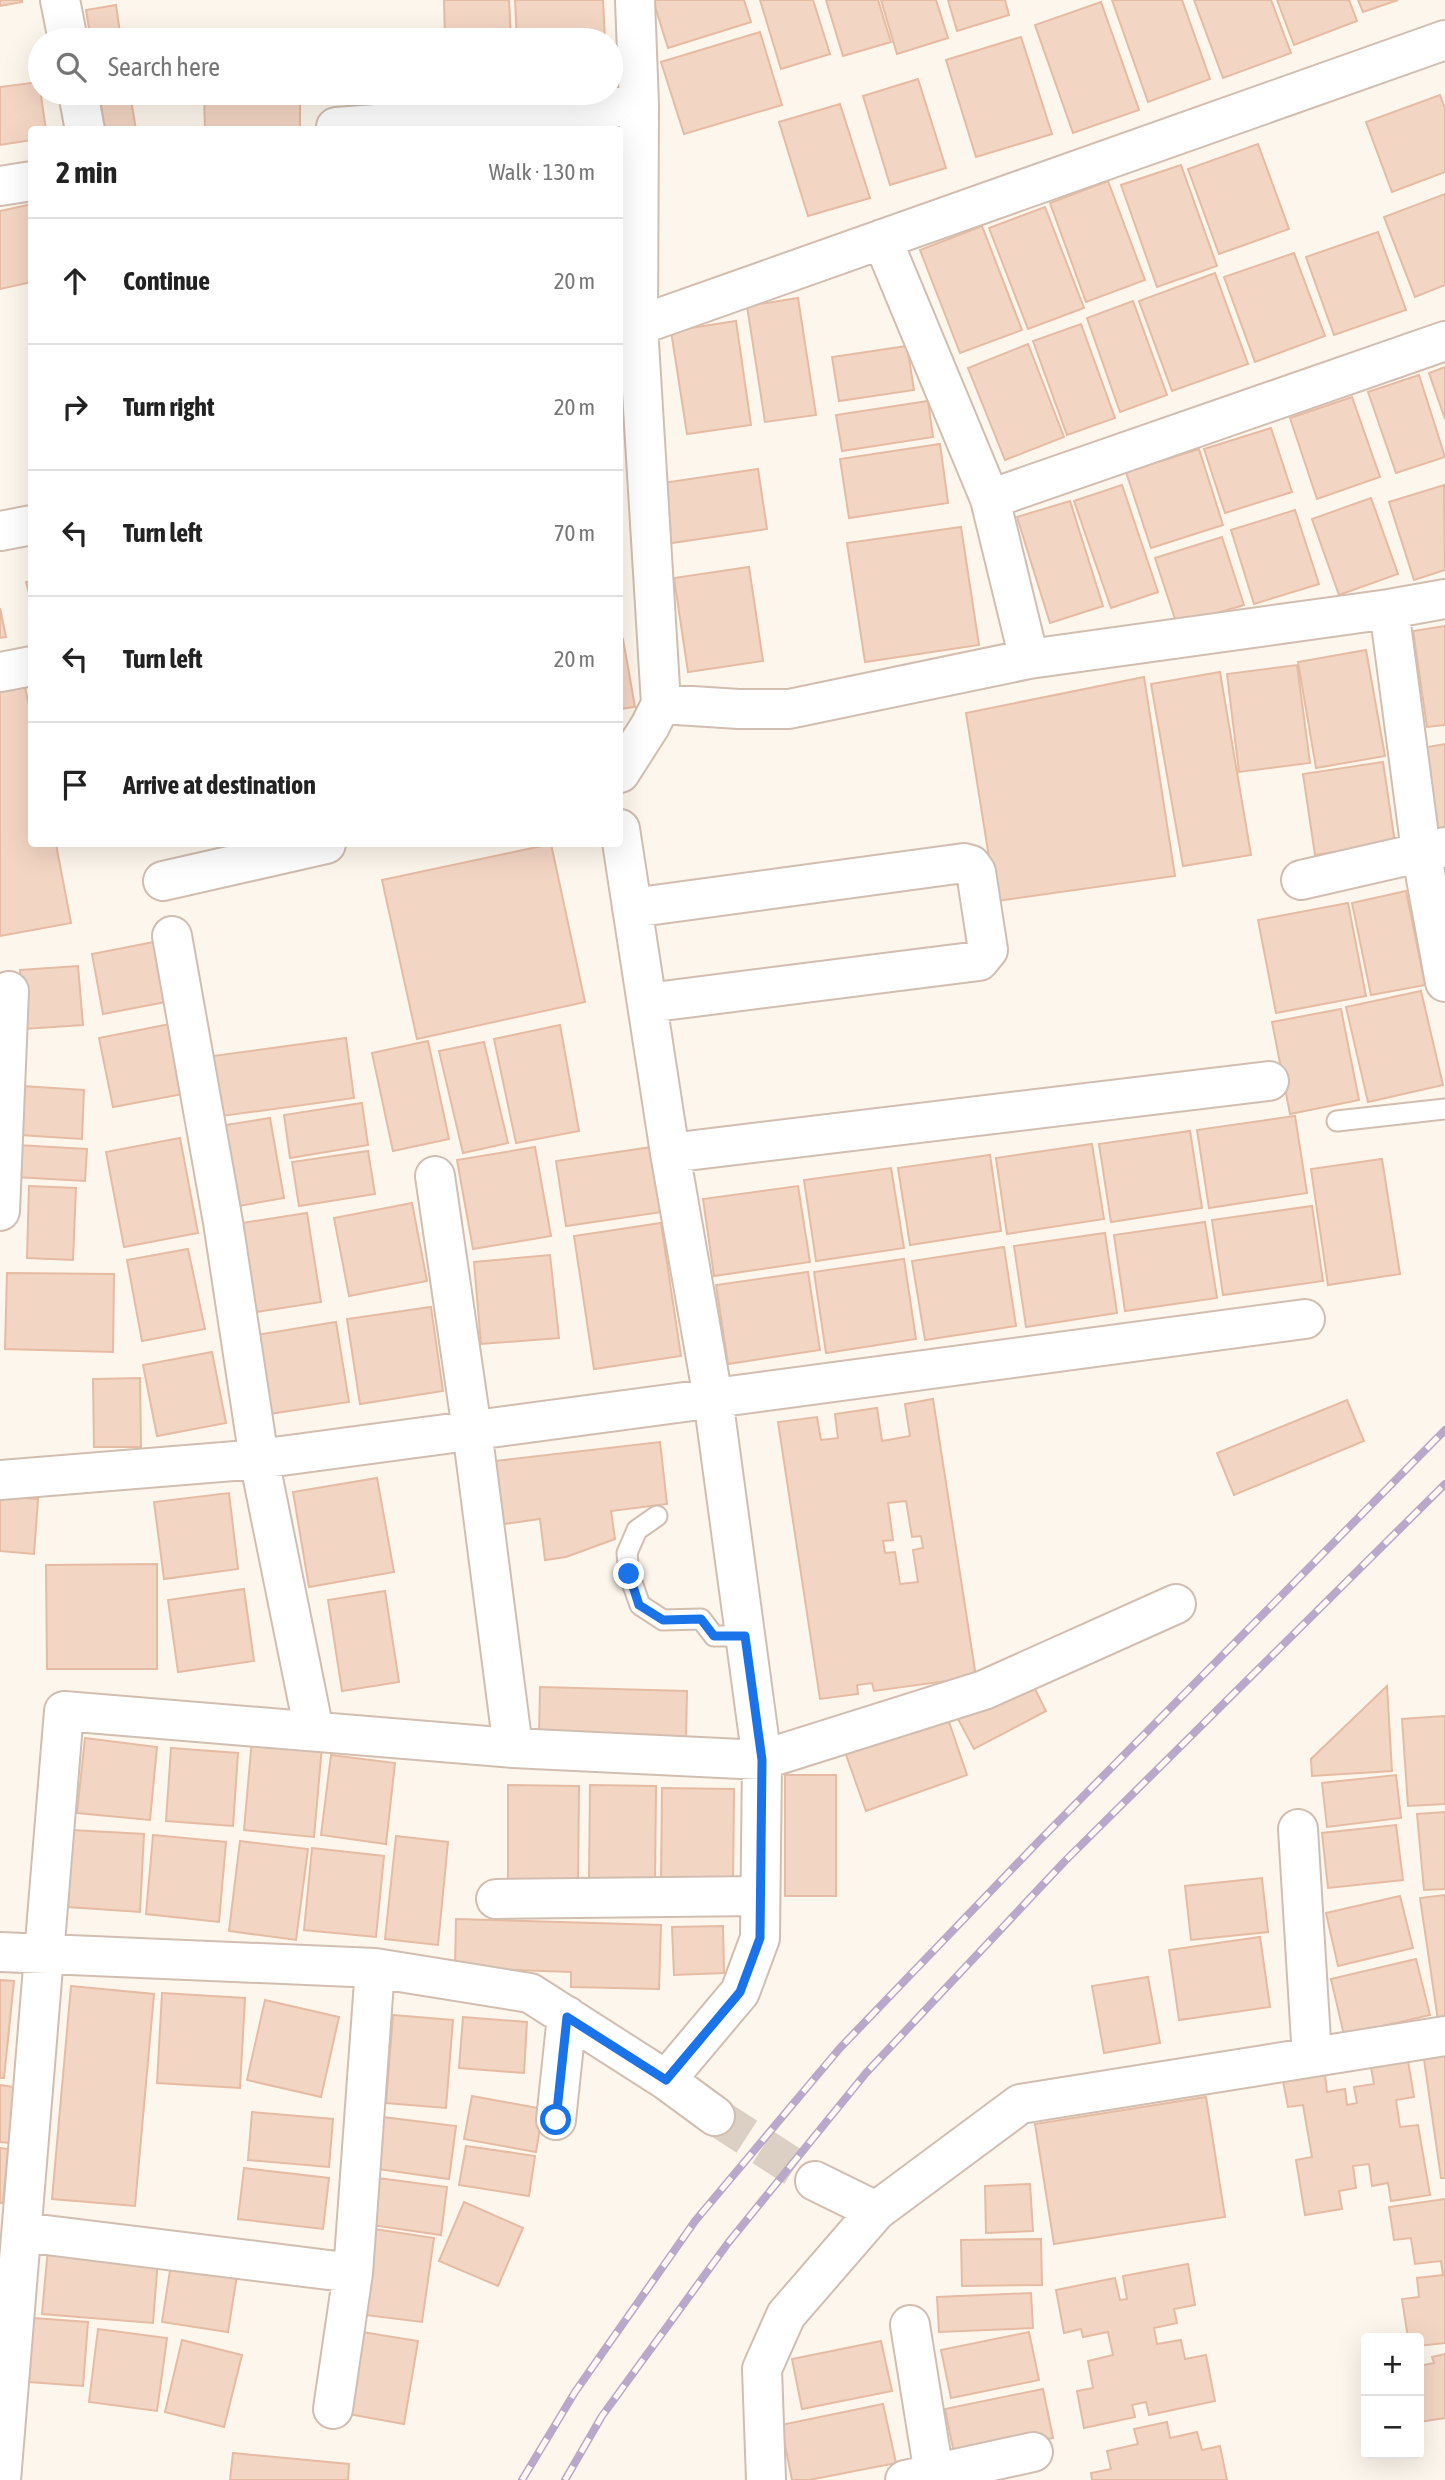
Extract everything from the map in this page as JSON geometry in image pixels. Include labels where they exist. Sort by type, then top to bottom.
[{"type":"street","points":[[60,0],[66,28]]},
{"type":"street","points":[[623,768],[661,704],[636,551],[629,329],[639,105],[635,0]]},
{"type":"street","points":[[629,329],[1445,40]]},
{"type":"street","points":[[80,105],[84,126]]},
{"type":"street","points":[[349,126],[639,105]]},
{"type":"street","points":[[0,186],[28,182]]},
{"type":"street","points":[[882,239],[990,499],[1029,659]]},
{"type":"street","points":[[990,499],[1445,341]]},
{"type":"street","points":[[0,531],[28,526]]},
{"type":"street","points":[[661,704],[789,709],[1029,659],[1389,609],[1445,598]]},
{"type":"street","points":[[1389,609],[1433,849],[1445,982]]},
{"type":"street","points":[[0,672],[28,667]]},
{"type":"street","points":[[163,881],[313,847]]},
{"type":"street","points":[[623,847],[670,1153],[713,1398],[762,1760],[760,1938],[740,1992],[666,2080]]},
{"type":"street","points":[[1301,880],[1433,849]]},
{"type":"street","points":[[632,908],[964,863],[971,865],[976,872],[988,950],[979,961],[647,1003]]},
{"type":"street","points":[[172,936],[223,1222],[258,1459],[314,1731]]},
{"type":"street","points":[[0,1211],[9,991]]},
{"type":"street","points":[[670,1153],[1269,1081]]},
{"type":"street","points":[[435,1176],[472,1430],[513,1748]]},
{"type":"street","points":[[0,1480],[258,1459],[1305,1319]]},
{"type":"street","points":[[1,2480],[2,2434],[22,2232],[64,1711],[513,1748],[762,1760],[984,1690],[1176,1604]]},
{"type":"street","points":[[1298,1829],[1312,2057]]},
{"type":"street","points":[[496,1899],[761,1896]]},
{"type":"street","points":[[0,1952],[375,1968],[530,1993],[666,2080],[715,2116]]},
{"type":"street","points":[[332,2409],[353,2273],[375,1968]]},
{"type":"street","points":[[556,2120],[567,2017]]},
{"type":"street","points":[[766,2480],[762,2369],[786,2315],[876,2211],[1020,2105],[1445,2036]]},
{"type":"street","points":[[815,2181],[876,2211]]},
{"type":"street","points":[[22,2232],[353,2273]]},
{"type":"street","points":[[910,2325],[920,2477],[1033,2452]]},
{"type":"lane","points":[[1337,1121],[1445,1109]]},
{"type":"lane","points":[[657,1516],[637,1530],[626,1553],[629,1574],[639,1605],[663,1620],[701,1619],[714,1636],[745,1636]]},
{"type":"building","points":[[0,0],[22,0],[22,2],[0,6]]},
{"type":"building","points":[[444,0],[509,0],[510,28],[445,28]]},
{"type":"building","points":[[515,0],[603,0],[604,28],[516,28]]},
{"type":"building","points":[[653,0],[744,0],[751,22],[668,48]]},
{"type":"building","points":[[760,0],[813,0],[830,54],[781,69]]},
{"type":"building","points":[[826,0],[878,0],[891,42],[843,56]]},
{"type":"building","points":[[881,0],[936,0],[948,38],[897,54]]},
{"type":"building","points":[[948,0],[1005,0],[1009,15],[957,31]]},
{"type":"building","points":[[1112,0],[1182,0],[1210,79],[1148,102]]},
{"type":"building","points":[[1194,0],[1271,0],[1291,53],[1223,78]]},
{"type":"building","points":[[1277,0],[1349,0],[1357,21],[1294,45]]},
{"type":"building","points":[[1358,0],[1398,0],[1363,12]]},
{"type":"building","points":[[1101,2],[1139,110],[1073,133],[1035,25]]},
{"type":"building","points":[[116,5],[119,28],[89,28],[86,10]]},
{"type":"building","points":[[760,32],[782,105],[684,134],[661,62]]},
{"type":"building","points":[[1021,37],[1052,134],[976,157],[946,60]]},
{"type":"building","points":[[918,79],[946,168],[890,185],[863,96]]},
{"type":"building","points":[[28,83],[28,105],[42,105],[45,126],[28,126],[28,141],[0,145],[0,87]]},
{"type":"building","points":[[1440,95],[1445,108],[1445,172],[1392,192],[1366,122]]},
{"type":"building","points":[[840,104],[870,198],[808,216],[779,122]]},
{"type":"building","points":[[101,105],[132,105],[135,126],[104,126]]},
{"type":"building","points":[[204,105],[300,105],[300,126],[205,126]]},
{"type":"building","points":[[1258,144],[1289,229],[1219,254],[1188,169]]},
{"type":"building","points":[[1181,165],[1217,266],[1157,287],[1121,185]]},
{"type":"building","points":[[1108,181],[1145,280],[1086,302],[1050,203]]},
{"type":"building","points":[[1445,194],[1445,285],[1415,297],[1384,217]]},
{"type":"building","points":[[28,205],[28,283],[0,289],[0,211]]},
{"type":"building","points":[[1045,207],[1084,308],[1028,329],[989,228]]},
{"type":"building","points":[[982,226],[1022,330],[960,353],[920,250]]},
{"type":"building","points":[[1378,232],[1406,310],[1334,335],[1306,257]]},
{"type":"building","points":[[1294,253],[1325,336],[1255,362],[1224,277]]},
{"type":"building","points":[[1215,273],[1248,364],[1172,391],[1139,301]]},
{"type":"building","points":[[798,298],[816,415],[765,422],[747,306]]},
{"type":"building","points":[[1133,301],[1167,395],[1120,412],[1087,318]]},
{"type":"building","points":[[736,321],[751,425],[687,434],[671,331]]},
{"type":"building","points":[[1081,324],[1115,418],[1067,435],[1033,341]]},
{"type":"building","points":[[1028,344],[1064,437],[1005,460],[968,368]]},
{"type":"building","points":[[907,346],[914,390],[839,401],[832,357]]},
{"type":"building","points":[[1445,367],[1445,419],[1429,373]]},
{"type":"building","points":[[1419,375],[1445,457],[1396,473],[1368,392]]},
{"type":"building","points":[[1352,397],[1380,477],[1317,499],[1290,418]]},
{"type":"building","points":[[928,401],[933,437],[842,451],[836,415]]},
{"type":"building","points":[[1271,428],[1292,492],[1225,513],[1204,449]]},
{"type":"building","points":[[940,444],[948,503],[849,518],[840,459]]},
{"type":"building","points":[[1199,449],[1223,525],[1151,548],[1126,472]]},
{"type":"building","points":[[758,469],[767,529],[665,544],[656,484]]},
{"type":"building","points":[[1122,485],[1158,592],[1111,608],[1074,501]]},
{"type":"building","points":[[1444,485],[1445,570],[1414,580],[1389,502]]},
{"type":"building","points":[[1371,498],[1398,574],[1339,595],[1312,519]]},
{"type":"building","points":[[1070,501],[1103,606],[1050,623],[1017,517]]},
{"type":"building","points":[[1295,510],[1319,584],[1254,604],[1231,530]]},
{"type":"building","points":[[961,527],[979,645],[865,662],[847,543]]},
{"type":"building","points":[[1222,537],[1244,605],[1177,625],[1155,558]]},
{"type":"building","points":[[749,567],[763,661],[688,672],[674,578]]},
{"type":"building","points":[[0,608],[6,637],[0,638]]},
{"type":"building","points":[[1445,626],[1445,725],[1427,727],[1413,631]]},
{"type":"building","points":[[623,639],[635,707],[623,709]]},
{"type":"building","points":[[1366,650],[1385,756],[1316,768],[1298,662]]},
{"type":"building","points":[[1297,665],[1310,763],[1239,772],[1227,674]]},
{"type":"building","points":[[1220,672],[1251,855],[1183,866],[1151,684]]},
{"type":"building","points":[[1144,677],[1175,876],[996,901],[966,713]]},
{"type":"building","points":[[25,687],[28,701],[28,847],[57,847],[71,923],[0,936],[0,691]]},
{"type":"building","points":[[1445,744],[1445,836],[1438,837],[1422,748]]},
{"type":"building","points":[[1383,762],[1395,843],[1315,855],[1303,774]]},
{"type":"building","points":[[537,847],[552,847],[585,1002],[417,1039],[382,880]]},
{"type":"building","points":[[1406,891],[1425,985],[1371,995],[1352,903]]},
{"type":"building","points":[[1348,903],[1366,996],[1276,1013],[1258,920]]},
{"type":"building","points":[[159,941],[171,1001],[103,1014],[92,954]]},
{"type":"building","points":[[78,966],[83,1025],[24,1029],[20,970]]},
{"type":"building","points":[[1421,991],[1443,1085],[1368,1102],[1346,1007]]},
{"type":"building","points":[[1341,1009],[1359,1100],[1290,1114],[1272,1022]]},
{"type":"building","points":[[170,1024],[183,1094],[113,1107],[99,1038]]},
{"type":"building","points":[[560,1025],[579,1131],[516,1143],[494,1039]]},
{"type":"building","points":[[346,1038],[354,1098],[222,1116],[213,1056]]},
{"type":"building","points":[[428,1041],[449,1139],[393,1151],[372,1053]]},
{"type":"building","points":[[484,1042],[508,1143],[463,1153],[439,1051]]},
{"type":"building","points":[[22,1086],[84,1090],[82,1139],[20,1135]]},
{"type":"building","points":[[362,1103],[368,1145],[290,1158],[284,1115]]},
{"type":"building","points":[[1295,1116],[1307,1193],[1209,1208],[1197,1130]]},
{"type":"building","points":[[270,1118],[284,1198],[233,1207],[219,1126]]},
{"type":"building","points":[[1190,1131],[1202,1208],[1111,1222],[1099,1144]]},
{"type":"building","points":[[180,1138],[198,1233],[124,1247],[106,1152]]},
{"type":"building","points":[[1092,1144],[1104,1219],[1007,1234],[996,1158]]},
{"type":"building","points":[[17,1145],[87,1149],[85,1181],[16,1177]]},
{"type":"building","points":[[535,1147],[551,1236],[473,1249],[457,1160]]},
{"type":"building","points":[[652,1147],[662,1212],[566,1226],[556,1161]]},
{"type":"building","points":[[368,1151],[375,1194],[299,1206],[292,1162]]},
{"type":"building","points":[[990,1155],[1001,1231],[910,1245],[898,1168]]},
{"type":"building","points":[[1382,1159],[1400,1274],[1328,1285],[1311,1169]]},
{"type":"building","points":[[891,1168],[904,1248],[816,1261],[804,1180]]},
{"type":"building","points":[[29,1186],[76,1188],[73,1260],[27,1258]]},
{"type":"building","points":[[798,1186],[810,1262],[714,1276],[703,1199]]},
{"type":"building","points":[[412,1203],[427,1281],[349,1296],[334,1218]]},
{"type":"building","points":[[1312,1206],[1323,1281],[1223,1295],[1212,1220]]},
{"type":"building","points":[[307,1213],[321,1302],[256,1312],[242,1223]]},
{"type":"building","points":[[1205,1222],[1217,1298],[1125,1311],[1114,1235]]},
{"type":"building","points":[[661,1223],[681,1356],[594,1369],[574,1236]]},
{"type":"building","points":[[1105,1233],[1117,1313],[1026,1327],[1014,1246]]},
{"type":"building","points":[[1004,1247],[1016,1326],[925,1340],[912,1261]]},
{"type":"building","points":[[188,1249],[205,1329],[142,1341],[127,1260]]},
{"type":"building","points":[[550,1255],[559,1338],[481,1344],[474,1262]]},
{"type":"building","points":[[904,1259],[916,1339],[826,1353],[814,1272]]},
{"type":"building","points":[[808,1272],[820,1350],[728,1364],[716,1285]]},
{"type":"building","points":[[7,1273],[114,1274],[113,1352],[5,1349]]},
{"type":"building","points":[[431,1307],[443,1391],[360,1404],[347,1319]]},
{"type":"building","points":[[336,1322],[349,1402],[269,1414],[256,1335]]},
{"type":"building","points":[[212,1352],[226,1423],[157,1436],[143,1365]]},
{"type":"building","points":[[140,1378],[141,1447],[94,1447],[93,1379]]},
{"type":"building","points":[[933,1399],[976,1677],[874,1691],[872,1683],[857,1685],[858,1694],[820,1699],[778,1422],[817,1417],[821,1440],[838,1438],[835,1414],[877,1408],[882,1441],[910,1436],[905,1404]],"holes":[[[906,1501],[912,1537],[921,1536],[923,1548],[913,1550],[918,1582],[900,1584],[895,1552],[885,1553],[883,1541],[893,1540],[888,1503]]]},
{"type":"building","points":[[1347,1400],[1364,1441],[1234,1495],[1217,1453]]},
{"type":"building","points":[[660,1442],[667,1504],[611,1511],[615,1539],[566,1557],[545,1560],[540,1519],[504,1524],[496,1461]]},
{"type":"building","points":[[377,1478],[394,1572],[309,1587],[293,1492]]},
{"type":"building","points":[[229,1493],[238,1569],[164,1579],[154,1502]]},
{"type":"building","points":[[0,1496],[38,1499],[34,1554],[0,1551]]},
{"type":"building","points":[[157,1564],[157,1669],[47,1669],[46,1565]]},
{"type":"building","points":[[244,1589],[254,1661],[178,1672],[168,1600]]},
{"type":"building","points":[[385,1591],[399,1682],[342,1691],[328,1600]]},
{"type":"building","points":[[1030,1679],[1046,1711],[974,1749],[957,1717]]},
{"type":"building","points":[[1387,1686],[1392,1771],[1312,1776],[1311,1759]]},
{"type":"building","points":[[540,1687],[687,1691],[686,1740],[539,1736]]},
{"type":"building","points":[[947,1716],[967,1775],[866,1811],[845,1752]]},
{"type":"building","points":[[1445,1716],[1445,1804],[1408,1806],[1402,1719]]},
{"type":"building","points":[[85,1738],[157,1747],[150,1820],[77,1813]]},
{"type":"building","points":[[252,1739],[322,1746],[314,1837],[244,1830]]},
{"type":"building","points":[[171,1748],[238,1753],[233,1826],[166,1821]]},
{"type":"building","points":[[331,1755],[395,1763],[386,1844],[321,1835]]},
{"type":"building","points":[[785,1775],[836,1775],[836,1896],[785,1896]]},
{"type":"building","points":[[1396,1775],[1401,1818],[1327,1827],[1322,1783]]},
{"type":"building","points":[[508,1785],[579,1786],[578,1882],[508,1881]]},
{"type":"building","points":[[590,1785],[656,1786],[655,1885],[589,1883]]},
{"type":"building","points":[[662,1788],[734,1789],[733,1883],[661,1881]]},
{"type":"building","points":[[1445,1812],[1445,1889],[1424,1890],[1417,1814]]},
{"type":"building","points":[[1396,1825],[1403,1880],[1328,1888],[1322,1833]]},
{"type":"building","points":[[72,1830],[144,1834],[140,1912],[68,1907]]},
{"type":"building","points":[[153,1835],[226,1842],[219,1922],[146,1914]]},
{"type":"building","points":[[396,1836],[448,1842],[438,1945],[385,1939]]},
{"type":"building","points":[[240,1841],[308,1849],[296,1940],[229,1931]]},
{"type":"building","points":[[312,1848],[384,1856],[376,1937],[304,1930]]},
{"type":"building","points":[[1262,1878],[1268,1932],[1191,1940],[1185,1886]]},
{"type":"building","points":[[1445,1895],[1445,2019],[1438,2020],[1420,1898]]},
{"type":"building","points":[[1400,1896],[1413,1948],[1338,1966],[1326,1913]]},
{"type":"building","points":[[456,1919],[661,1925],[659,1989],[571,1987],[571,1972],[455,1968]]},
{"type":"building","points":[[723,1926],[724,1973],[674,1975],[672,1927]]},
{"type":"building","points":[[1260,1937],[1270,2007],[1179,2020],[1169,1950]]},
{"type":"building","points":[[1416,1959],[1430,2015],[1344,2035],[1331,1979]]},
{"type":"building","points":[[1148,1977],[1160,2043],[1104,2053],[1092,1986]]},
{"type":"building","points":[[0,1980],[14,1981],[4,2078],[0,2078]]},
{"type":"building","points":[[71,1986],[154,1994],[135,2206],[52,2199]]},
{"type":"building","points":[[162,1993],[245,1998],[240,2088],[157,2083]]},
{"type":"building","points":[[265,2000],[339,2017],[321,2097],[247,2080]]},
{"type":"building","points":[[393,2015],[453,2020],[446,2108],[386,2103]]},
{"type":"building","points":[[463,2017],[527,2022],[524,2073],[459,2068]]},
{"type":"building","points":[[1445,2056],[1445,2178],[1441,2178],[1424,2059]]},
{"type":"building","points":[[1408,2061],[1414,2097],[1396,2100],[1400,2127],[1418,2125],[1430,2195],[1391,2201],[1388,2183],[1372,2186],[1369,2164],[1353,2166],[1356,2188],[1339,2191],[1342,2209],[1305,2215],[1296,2160],[1312,2157],[1303,2105],[1288,2107],[1283,2081],[1325,2075],[1327,2092],[1345,2089],[1347,2105],[1357,2103],[1354,2087],[1374,2084],[1371,2067]]},
{"type":"building","points":[[0,2085],[14,2087],[9,2143],[0,2142]]},
{"type":"building","points":[[472,2096],[543,2109],[536,2152],[464,2139]]},
{"type":"building","points":[[1206,2097],[1225,2217],[1054,2244],[1035,2124]]},
{"type":"building","points":[[252,2112],[333,2119],[329,2167],[248,2160]]},
{"type":"building","points":[[383,2117],[456,2126],[449,2179],[377,2169]]},
{"type":"building","points":[[466,2146],[535,2156],[529,2196],[459,2185]]},
{"type":"building","points":[[0,2148],[8,2149],[3,2203],[0,2203]]},
{"type":"building","points":[[244,2168],[329,2178],[323,2229],[238,2219]]},
{"type":"building","points":[[378,2178],[447,2187],[441,2235],[371,2225]]},
{"type":"building","points":[[1030,2184],[1033,2231],[986,2233],[985,2186]]},
{"type":"building","points":[[1445,2199],[1445,2343],[1424,2345],[1424,2333],[1407,2333],[1402,2299],[1419,2297],[1417,2278],[1443,2275],[1441,2261],[1415,2264],[1411,2238],[1394,2240],[1389,2207]]},
{"type":"building","points":[[464,2202],[523,2228],[498,2286],[439,2261]]},
{"type":"building","points":[[368,2228],[434,2238],[422,2322],[357,2314]]},
{"type":"building","points":[[1041,2239],[1042,2285],[962,2286],[961,2240]]},
{"type":"building","points":[[48,2248],[158,2258],[153,2323],[42,2314]]},
{"type":"building","points":[[171,2264],[237,2275],[228,2332],[162,2322]]},
{"type":"building","points":[[1188,2264],[1195,2305],[1174,2309],[1177,2323],[1154,2328],[1157,2344],[1181,2340],[1185,2359],[1206,2355],[1215,2401],[1149,2415],[1146,2402],[1132,2405],[1135,2417],[1084,2428],[1077,2391],[1093,2388],[1088,2361],[1113,2355],[1108,2332],[1083,2337],[1081,2329],[1064,2333],[1056,2290],[1115,2278],[1120,2300],[1127,2299],[1123,2276]]},
{"type":"building","points":[[1031,2293],[1033,2328],[939,2332],[937,2297]]},
{"type":"building","points":[[33,2318],[88,2322],[83,2386],[29,2382]]},
{"type":"building","points":[[98,2329],[167,2338],[157,2411],[89,2402]]},
{"type":"building","points":[[362,2332],[418,2341],[404,2424],[348,2414]]},
{"type":"building","points":[[1029,2332],[1039,2380],[951,2398],[941,2350]]},
{"type":"building","points":[[182,2340],[242,2355],[224,2427],[165,2412]]},
{"type":"building","points":[[881,2341],[892,2391],[802,2409],[792,2359]]},
{"type":"building","points":[[1445,2354],[1445,2418],[1424,2421],[1424,2365],[1434,2363],[1432,2357]]},
{"type":"building","points":[[1043,2389],[1053,2438],[955,2458],[945,2409]]},
{"type":"building","points":[[883,2404],[896,2463],[809,2480],[792,2480],[781,2425]]},
{"type":"building","points":[[1167,2422],[1170,2438],[1197,2432],[1202,2450],[1220,2446],[1227,2480],[1092,2480],[1091,2473],[1111,2469],[1107,2451],[1138,2444],[1134,2429]]},
{"type":"building","points":[[233,2453],[349,2464],[348,2480],[230,2480]]},
{"type":"tunnel","points":[[715,2116],[815,2181]]},
{"type":"railway","points":[[522,2480],[575,2392],[695,2221],[840,2048],[1039,1841],[1445,1430]]},
{"type":"railway","points":[[565,2480],[602,2416],[728,2243],[866,2073],[1065,1861],[1445,1484]]},
{"type":"route","points":[[556,2120],[567,2017],[666,2080],[740,1992],[760,1938],[762,1760],[745,1636],[714,1636],[701,1619],[663,1620],[639,1605],[629,1574]]}]
